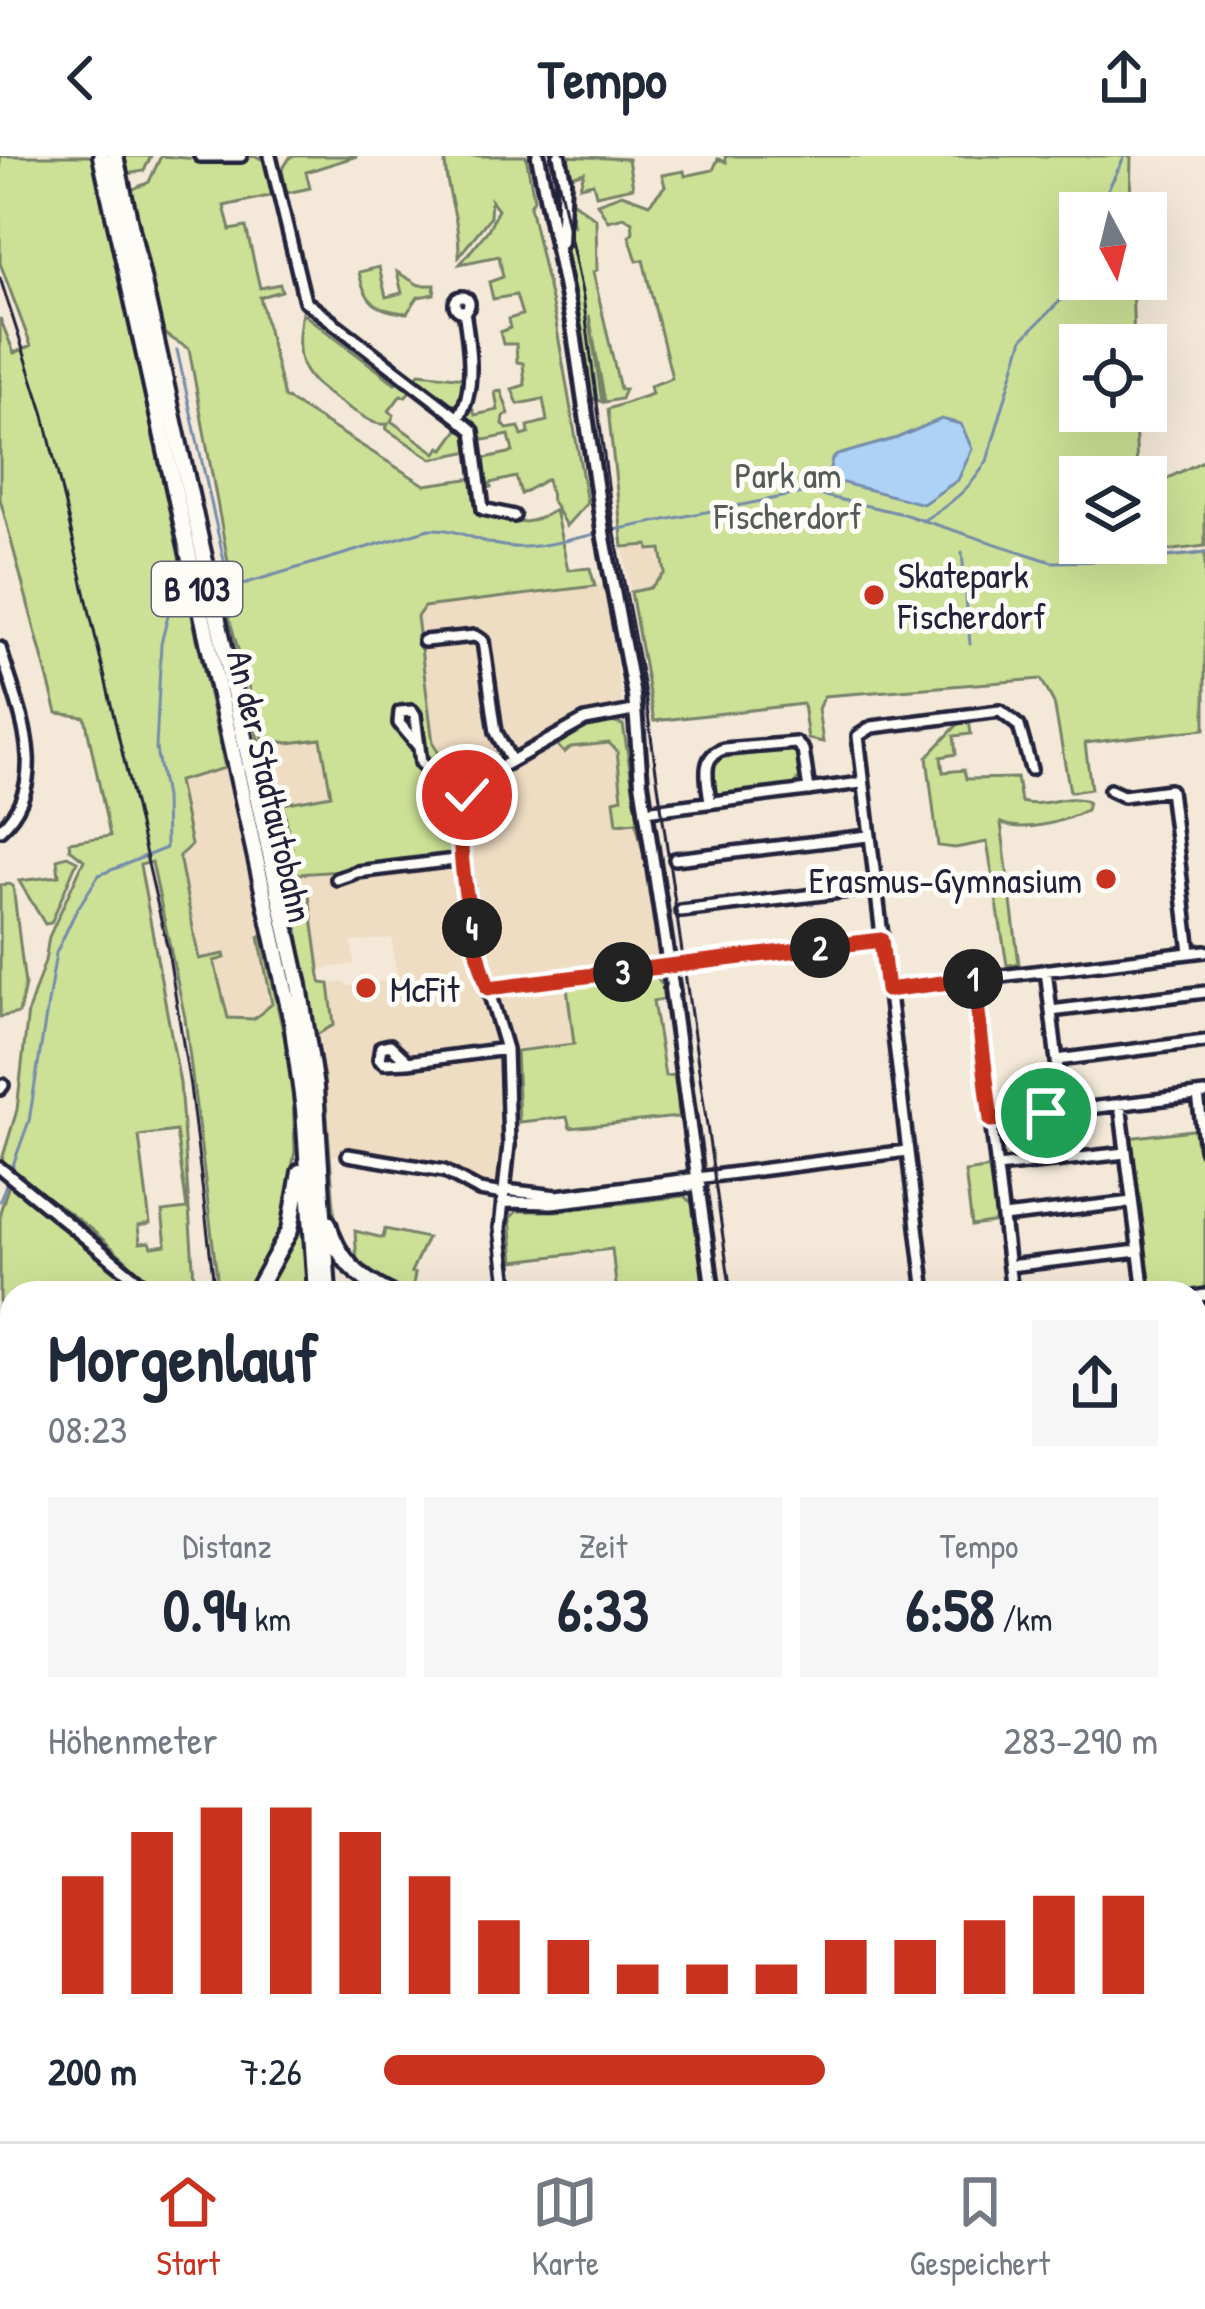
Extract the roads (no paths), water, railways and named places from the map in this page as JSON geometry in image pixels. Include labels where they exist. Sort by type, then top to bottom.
[{"type":"highway","name":"An der Stadtautobahn","points":[[101,156],[282,971],[298,1060],[315,1281]]},
{"type":"highway","name":"An der Stadtautobahn","points":[[116,156],[310,1040],[327,1281]]},
{"type":"highway","points":[[262,1281],[290,1230],[306,1143]]},
{"type":"highway","points":[[320,1174],[335,1246],[352,1269],[370,1281]]},
{"type":"main road","points":[[538,156],[560,257],[633,711],[713,1281]]},
{"type":"main road","points":[[559,156],[564,180],[560,257]]},
{"type":"street","points":[[200,156],[241,156]]},
{"type":"street","points":[[270,156],[304,301],[473,430],[483,509],[514,516]]},
{"type":"street","points":[[458,418],[465,406],[470,349],[464,311]]},
{"type":"street","points":[[424,641],[482,639],[496,732],[511,760]]},
{"type":"street","points":[[0,648],[29,758],[26,789],[17,812],[0,830]]},
{"type":"street","points":[[507,1281],[500,1228],[510,1105],[506,1048],[473,938],[460,830],[464,802],[484,776],[585,720],[633,711]]},
{"type":"street","points":[[923,1281],[896,1101],[856,743],[864,730],[1000,711],[1018,726],[1031,769]]},
{"type":"street","points":[[710,802],[707,762],[724,749],[796,743],[803,750],[809,790]]},
{"type":"street","points":[[418,747],[426,769],[464,802]]},
{"type":"street","points":[[648,811],[861,784]]},
{"type":"street","points":[[1110,790],[1123,796],[1170,790],[1190,952]]},
{"type":"street","points":[[675,859],[868,836]]},
{"type":"street","points":[[337,879],[357,872],[464,859]]},
{"type":"street","points":[[681,910],[874,887]]},
{"type":"street","points":[[488,988],[670,970],[881,940]]},
{"type":"street","points":[[887,990],[1205,951]]},
{"type":"street","points":[[1046,970],[1064,1111]]},
{"type":"street","points":[[974,979],[1011,1281]]},
{"type":"street","points":[[1051,1011],[1205,992]]},
{"type":"street","points":[[1057,1060],[1205,1042]]},
{"type":"street","points":[[408,1062],[506,1048]]},
{"type":"street","points":[[991,1120],[1202,1094],[1205,1145]]},
{"type":"street","points":[[1120,1104],[1142,1281]]},
{"type":"street","points":[[348,1155],[444,1171],[478,1190],[550,1197],[907,1151]]},
{"type":"street","points":[[997,1168],[1126,1153]]},
{"type":"street","points":[[0,1168],[139,1281]]},
{"type":"street","points":[[1003,1217],[1132,1202]]},
{"type":"street","points":[[1009,1266],[1138,1251]]},
{"type":"water","points":[[941,419],[961,424],[972,449],[958,480],[923,504],[839,482],[829,473],[837,455]]},
{"type":"waterway","points":[[1107,192],[1125,156]]},
{"type":"waterway","points":[[922,521],[959,496],[987,461],[1023,338],[1061,300]]},
{"type":"waterway","points":[[177,350],[225,565]]},
{"type":"waterway","points":[[609,531],[807,492],[903,514],[1052,562],[1205,553]]},
{"type":"waterway","points":[[223,590],[429,529],[516,547],[600,533]]},
{"type":"waterway","points":[[962,552],[970,644]]},
{"type":"waterway","points":[[0,1201],[29,1121],[56,953],[99,875],[166,848],[165,797],[156,749],[161,644],[171,603],[186,597]]},
{"type":"tram line","points":[[553,156],[583,297],[729,1281]]},
{"type":"railway","points":[[0,278],[44,415],[168,950],[214,1281]]},
{"type":"place","name":"Skatepark Fischerdorf","points":[[874,595]]},
{"type":"place","name":"Erasmus-Gymnasium","points":[[1106,879]]},
{"type":"place","name":"McFit","points":[[366,988]]},
{"type":"park label","name":"Park am Fischerdorf","points":[[788,494]]}]
